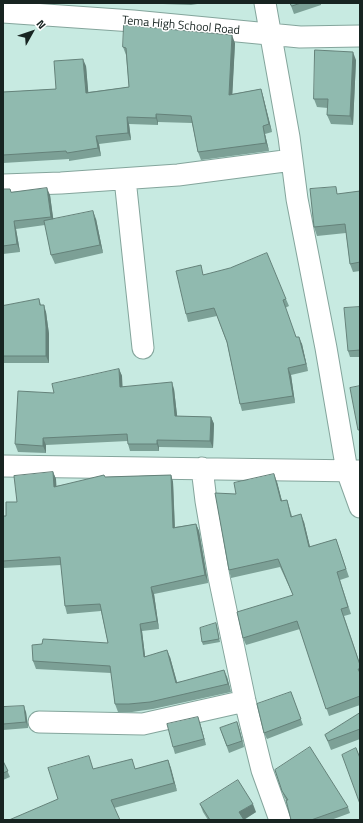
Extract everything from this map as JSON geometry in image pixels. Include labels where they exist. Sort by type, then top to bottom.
[{"type":"street","points":[[265,3],[290,137],[297,199],[326,348],[354,471],[360,507]]},
{"type":"street","name":"Tema High School Road","points":[[3,12],[134,21],[300,37],[360,36]]},
{"type":"street","points":[[3,185],[61,183],[178,175],[292,160]]},
{"type":"street","points":[[125,179],[143,348]]},
{"type":"street","points":[[3,466],[354,471]]},
{"type":"street","points":[[202,468],[206,501],[220,577],[245,701],[262,770],[280,820]]},
{"type":"street","points":[[39,722],[143,724],[245,701]]},
{"type":"building","points":[[290,3],[301,3],[292,6]]},
{"type":"building","points":[[124,25],[232,35],[229,95],[261,89],[269,124],[263,126],[266,143],[198,152],[191,116],[156,114],[156,118],[127,117],[128,133],[96,136],[98,148],[67,153],[66,151],[3,155],[3,92],[56,89],[54,61],[83,59],[86,93],[129,87],[126,48],[123,47]]},
{"type":"building","points":[[315,50],[353,52],[350,116],[327,115],[328,99],[314,99]]},
{"type":"building","points":[[336,187],[337,194],[360,191],[360,262],[350,264],[345,224],[314,227],[310,189]]},
{"type":"building","points":[[47,188],[51,217],[14,221],[17,244],[3,246],[3,189],[10,189],[11,192]]},
{"type":"building","points":[[93,211],[100,245],[51,255],[44,221]]},
{"type":"building","points":[[267,253],[286,299],[283,300],[296,337],[299,337],[306,364],[288,368],[293,396],[240,404],[227,342],[214,308],[186,314],[176,271],[201,265],[203,275],[230,268]]},
{"type":"building","points":[[39,299],[40,305],[44,305],[46,356],[3,356],[3,306]]},
{"type":"building","points":[[360,307],[360,350],[348,351],[344,308]]},
{"type":"building","points":[[119,369],[120,387],[172,382],[175,416],[211,417],[210,441],[157,440],[157,444],[128,444],[127,434],[43,438],[43,446],[15,444],[18,391],[54,393],[52,384]]},
{"type":"building","points":[[360,386],[360,430],[358,430],[350,388]]},
{"type":"building","points":[[53,472],[54,487],[104,475],[105,477],[171,475],[173,528],[196,524],[205,575],[151,587],[157,621],[140,624],[144,657],[167,650],[176,683],[224,670],[228,684],[150,702],[115,704],[110,666],[33,661],[32,645],[42,644],[43,639],[108,643],[100,604],[65,606],[60,557],[3,561],[3,516],[6,516],[6,502],[17,502],[14,476]]},
{"type":"building","points":[[274,474],[281,501],[287,500],[291,517],[301,514],[309,547],[336,539],[346,569],[337,572],[348,607],[341,609],[360,665],[360,669],[358,669],[360,673],[360,696],[326,709],[297,621],[243,638],[237,612],[293,595],[278,559],[229,570],[215,493],[236,494],[234,483]]},
{"type":"building","points":[[216,623],[219,639],[202,642],[200,628]]},
{"type":"building","points":[[291,692],[301,719],[264,733],[257,704]]},
{"type":"building","points":[[24,706],[26,722],[3,724],[3,707]]},
{"type":"building","points":[[360,713],[360,729],[328,741],[325,735]]},
{"type":"building","points":[[198,717],[204,739],[173,747],[167,724]]},
{"type":"building","points":[[237,722],[242,741],[227,746],[220,728]]},
{"type":"building","points":[[310,747],[348,807],[311,820],[291,820],[286,800],[288,800],[282,791],[275,770]]},
{"type":"building","points":[[356,748],[360,758],[360,804],[342,755]]},
{"type":"building","points":[[89,756],[93,769],[132,759],[135,769],[168,760],[174,783],[111,800],[120,820],[9,820],[58,799],[48,768]]},
{"type":"building","points":[[3,761],[8,771],[3,773]]},
{"type":"building","points":[[238,780],[253,804],[239,812],[244,820],[210,820],[200,804]]}]
